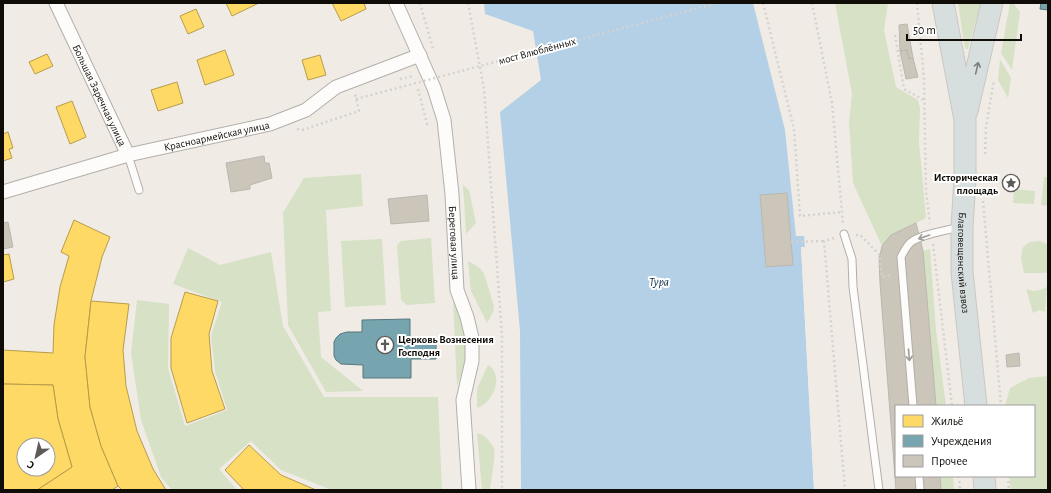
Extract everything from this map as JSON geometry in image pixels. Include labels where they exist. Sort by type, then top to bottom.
[{"type":"main road","points":[[943,3],[965,120]]},
{"type":"main road","points":[[965,120],[992,3]]},
{"type":"main road","name":"Благовещенский взвоз","points":[[965,120],[962,272],[976,405]]},
{"type":"main road","points":[[984,477],[985,490]]},
{"type":"street","name":"Большая Заречная улица","points":[[56,3],[128,155]]},
{"type":"street","name":"Береговая улица","points":[[396,3],[434,88],[444,120],[452,194],[457,290],[467,317],[472,338],[472,362],[463,400],[469,490]]},
{"type":"street","name":"Красноармейская улица","points":[[3,192],[128,155],[270,124],[306,110],[336,87],[420,55]]},
{"type":"lane","name":"Большая Заречная улица","points":[[128,155],[139,190]]},
{"type":"lane","points":[[913,405],[901,256],[905,248],[912,242],[932,234],[962,227]]},
{"type":"lane","points":[[844,234],[852,259],[853,287],[880,490]]},
{"type":"lane","points":[[919,477],[920,490]]},
{"type":"path","points":[[468,3],[484,89],[502,335],[502,490]]},
{"type":"path","name":"мост Влюблённых","points":[[356,98],[717,3]]},
{"type":"path","points":[[763,3],[794,129],[800,216],[842,212]]},
{"type":"path","points":[[812,3],[832,103],[844,234]]},
{"type":"path","points":[[917,3],[922,57],[926,192],[952,405]]},
{"type":"path","points":[[895,35],[904,89],[924,100]]},
{"type":"path","points":[[984,159],[986,127],[996,73]]},
{"type":"path","points":[[302,130],[359,111],[354,91]]},
{"type":"path","points":[[983,197],[1001,405]]},
{"type":"path","points":[[791,242],[824,241],[844,234],[860,235],[878,254],[882,277],[890,276],[891,283]]},
{"type":"path","points":[[824,241],[845,490]]},
{"type":"path","points":[[959,477],[960,490]]},
{"type":"path","points":[[1008,477],[1009,490]]},
{"type":"green space","points":[[835,3],[888,3],[884,30],[896,87],[918,100],[920,108],[919,142],[926,218],[891,235],[882,246],[853,183],[849,122],[852,94]]},
{"type":"green space","points":[[958,3],[981,3],[968,49],[965,49]]},
{"type":"green space","points":[[1010,3],[1013,3],[1020,12],[1012,70],[1001,53]]},
{"type":"green space","points":[[1000,59],[1011,78],[1008,98],[998,80]]},
{"type":"green space","points":[[361,174],[363,206],[326,210],[331,311],[318,312],[321,357],[363,391],[326,392],[288,325],[283,213],[304,178]]},
{"type":"green space","points":[[1044,177],[1048,177],[1048,206],[1041,205]]},
{"type":"green space","points":[[463,185],[469,190],[476,223],[466,234]]},
{"type":"green space","points":[[1014,189],[1035,191],[1034,204],[1013,203]]},
{"type":"green space","points":[[431,238],[435,303],[407,305],[401,300],[397,245],[401,241]]},
{"type":"green space","points":[[382,239],[386,305],[345,307],[341,241]]},
{"type":"green space","points":[[1039,241],[1047,244],[1048,273],[1024,273],[1021,258],[1023,247],[1030,242]]},
{"type":"green space","points":[[188,248],[220,265],[271,252],[283,326],[324,397],[438,397],[442,490],[332,490],[281,470],[251,441],[219,469],[237,490],[172,490],[161,477],[141,420],[131,353],[137,300],[169,304],[168,368],[185,426],[227,410],[215,371],[211,336],[222,302],[173,284]]},
{"type":"green space","points":[[930,249],[936,330],[946,405],[936,405],[923,251]]},
{"type":"green space","points":[[468,261],[482,270],[489,289],[494,306],[493,313],[487,323],[471,291]]},
{"type":"green space","points":[[1047,287],[1045,312],[1039,310],[1033,313],[1026,289],[1037,291]]},
{"type":"green space","points":[[453,301],[462,323],[466,343],[464,363],[457,386]]},
{"type":"green space","points":[[488,365],[496,375],[495,388],[488,401],[477,408],[477,389]]},
{"type":"green space","points":[[1048,376],[1048,490],[1011,490],[1009,477],[1035,477],[1035,405],[1005,405],[1010,388],[1029,378]]},
{"type":"green space","points":[[477,433],[487,439],[494,448],[494,462],[490,490],[482,490]]},
{"type":"green space","points":[[940,477],[953,477],[954,490],[941,490]]},
{"type":"water","name":"Тура","points":[[484,3],[753,3],[785,130],[796,236],[804,236],[805,247],[801,247],[814,490],[521,490],[520,331],[500,112],[541,80],[533,31],[485,14]]},
{"type":"pier","points":[[801,247],[805,247],[805,249],[803,249],[816,490],[814,490]]},
{"type":"building: Жильё","points":[[226,3],[259,3],[232,16]]},
{"type":"building: Жильё","points":[[332,3],[364,3],[366,9],[341,21]]},
{"type":"building: Жильё","points":[[196,9],[204,27],[188,34],[180,16]]},
{"type":"building: Жильё","points":[[225,50],[234,75],[205,85],[197,60]]},
{"type":"building: Жильё","points":[[47,54],[53,66],[35,74],[29,62]]},
{"type":"building: Жильё","points":[[320,55],[326,75],[308,80],[302,60]]},
{"type":"building: Жильё","points":[[177,82],[183,103],[158,111],[151,90]]},
{"type":"building: Жильё","points":[[72,101],[86,137],[70,144],[56,107]]},
{"type":"building: Жильё","points":[[8,132],[13,148],[9,149],[12,158],[3,161],[3,134]]},
{"type":"building: Жильё","points":[[74,220],[110,237],[102,257],[91,301],[85,357],[90,407],[101,446],[118,486],[112,490],[37,490],[72,467],[58,419],[53,385],[3,384],[3,350],[53,353],[54,325],[60,287],[69,256],[61,252]]},
{"type":"building: Жильё","points":[[9,254],[14,279],[3,282],[3,255]]},
{"type":"building: Жильё","points":[[185,292],[218,301],[209,334],[212,371],[225,409],[187,423],[171,368],[171,338]]},
{"type":"building: Жильё","points":[[91,301],[129,304],[123,350],[126,386],[137,431],[153,469],[166,490],[122,490],[118,486],[101,446],[90,407],[85,357]]},
{"type":"building: Жильё","points":[[3,384],[53,385],[58,419],[72,467],[37,490],[3,490]]},
{"type":"building: Жильё","points":[[249,445],[281,475],[316,490],[244,490],[225,470]]},
{"type":"building: Учреждения","points":[[1041,3],[1048,3],[1048,10],[1040,9]]},
{"type":"building: Учреждения","name":"Церковь Вознесения Господня","points":[[410,319],[410,339],[436,339],[436,359],[411,359],[411,378],[363,378],[363,365],[341,364],[336,360],[334,356],[334,342],[336,338],[340,334],[347,332],[362,332],[362,320]]},
{"type":"building: Прочее","points":[[907,24],[913,58],[909,59],[907,50],[900,51],[899,25]]},
{"type":"building: Прочее","points":[[907,50],[909,59],[913,58],[918,77],[906,79],[900,51]]},
{"type":"building: Прочее","points":[[264,156],[265,163],[269,163],[272,178],[250,185],[250,189],[231,192],[226,163]]},
{"type":"building: Прочее","points":[[787,193],[793,265],[766,267],[760,195]]},
{"type":"building: Прочее","points":[[427,195],[429,221],[391,224],[388,199]]},
{"type":"building: Прочее","points":[[8,222],[13,247],[3,249],[3,223]]},
{"type":"building: Прочее","points":[[916,223],[923,251],[936,405],[895,405],[895,477],[940,477],[941,490],[896,490],[880,283],[879,259],[882,246],[891,235]]},
{"type":"building: Прочее","points":[[1019,353],[1020,366],[1007,367],[1006,355]]},
{"type":"place","name":"Историческая площадь","points":[[1011,183]]},
{"type":"place","name":"Церковь Вознесения Господня","points":[[385,345]]}]
